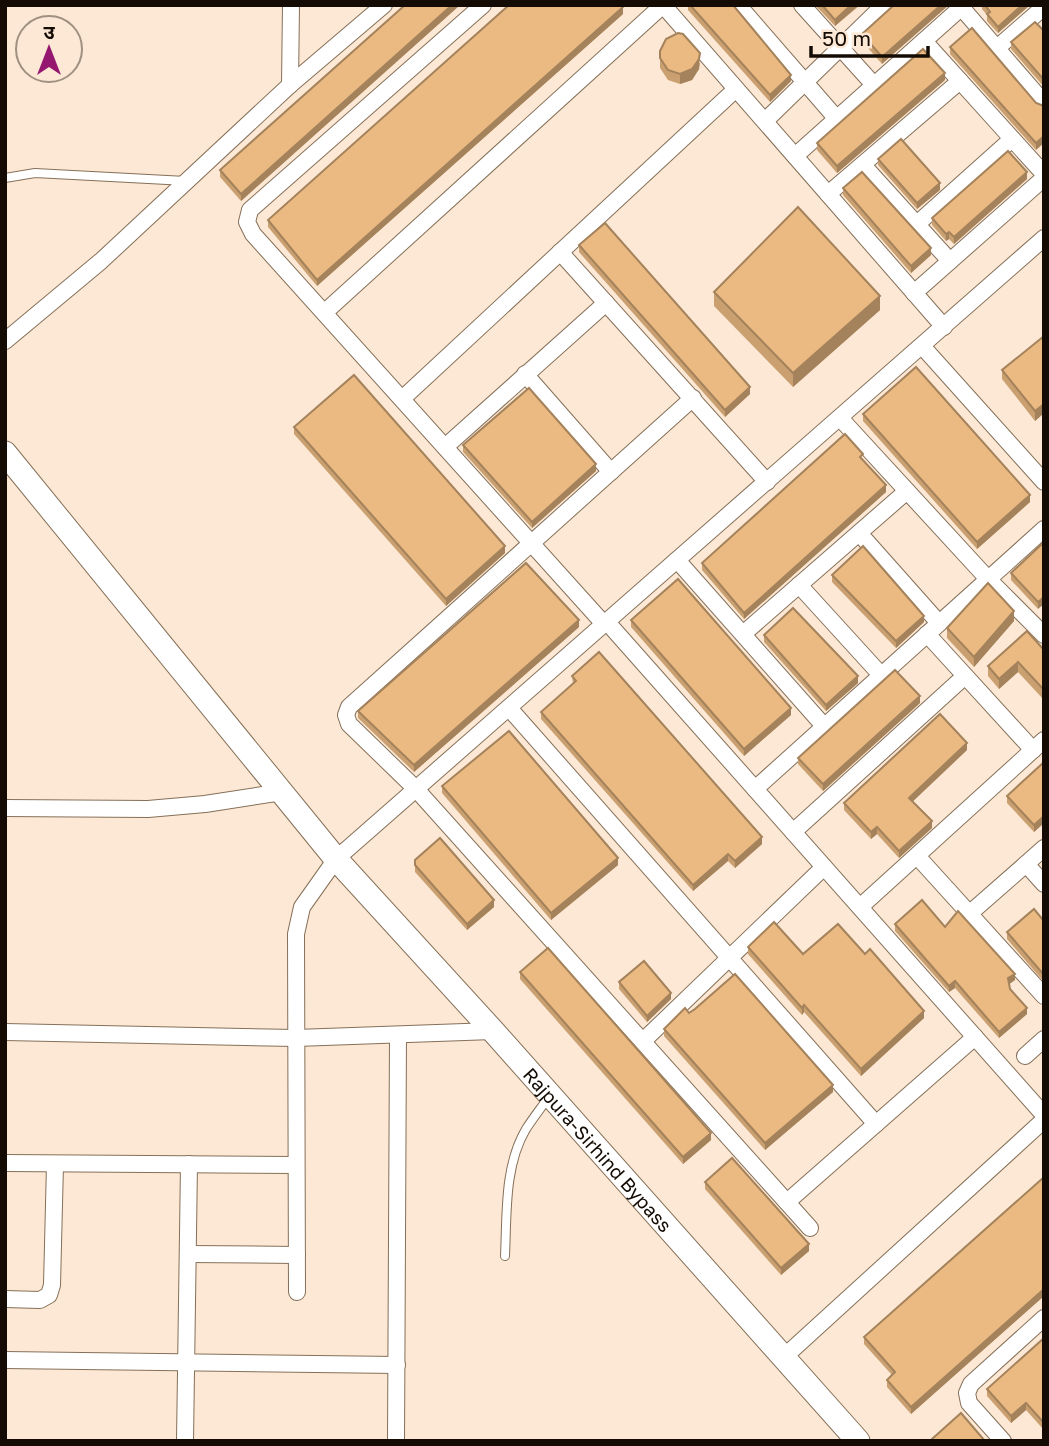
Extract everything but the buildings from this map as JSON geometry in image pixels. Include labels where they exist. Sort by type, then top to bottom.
[{"type":"main road","name":"Rajpura-Sirhind Bypass","points":[[8,461],[336,859],[858,1441]]},
{"type":"street","points":[[290,85],[291,5]]},
{"type":"street","points":[[5,341],[100,261],[290,85],[384,5]]},
{"type":"street","points":[[482,5],[250,210],[247,222],[253,234],[755,789],[1044,1117],[783,1358]]},
{"type":"street","points":[[325,312],[663,5],[944,327]]},
{"type":"street","points":[[802,5],[874,85]]},
{"type":"street","points":[[795,156],[962,6],[1044,103]]},
{"type":"street","points":[[744,7],[837,119]]},
{"type":"street","points":[[765,121],[807,83],[876,8]]},
{"type":"street","points":[[997,48],[1040,17]]},
{"type":"street","points":[[914,293],[1044,176],[924,41]]},
{"type":"street","points":[[828,194],[960,81]]},
{"type":"street","points":[[402,399],[736,89]]},
{"type":"street","points":[[917,224],[1012,139]]},
{"type":"street","points":[[863,164],[950,261]]},
{"type":"street","points":[[298,1292],[296,934],[302,906],[336,859],[1044,238]]},
{"type":"street","points":[[560,252],[767,481]]},
{"type":"street","points":[[445,447],[606,303]]},
{"type":"street","points":[[922,346],[1044,482]]},
{"type":"street","points":[[525,374],[611,472]]},
{"type":"street","points":[[692,398],[349,706],[346,715],[349,724],[416,789],[810,1228]]},
{"type":"street","points":[[840,418],[988,579],[1044,635]]},
{"type":"street","points":[[743,634],[907,491]]},
{"type":"street","points":[[755,789],[1044,529]]},
{"type":"street","points":[[859,533],[933,629],[965,676],[1038,745],[860,907]]},
{"type":"street","points":[[677,560],[824,726]]},
{"type":"street","points":[[799,585],[881,675]]},
{"type":"street","points":[[793,832],[965,676]]},
{"type":"street","points":[[509,708],[876,1124]]},
{"type":"street","points":[[5,808],[148,809],[205,804],[282,792]]},
{"type":"street","points":[[970,914],[1044,848]]},
{"type":"street","points":[[917,856],[1044,996]]},
{"type":"street","points":[[1026,864],[1044,884]]},
{"type":"street","points":[[643,1041],[824,867]]},
{"type":"street","points":[[5,1032],[296,1038],[493,1031]]},
{"type":"street","points":[[396,1441],[398,1035]]},
{"type":"street","points":[[787,1202],[975,1037]]},
{"type":"street","points":[[1026,1056],[1044,1039]]},
{"type":"street","points":[[5,1163],[296,1165]]},
{"type":"street","points":[[5,1299],[40,1300],[49,1295],[52,1285],[55,1164]]},
{"type":"street","points":[[185,1441],[189,1164]]},
{"type":"street","points":[[188,1254],[297,1255]]},
{"type":"street","points":[[1003,1441],[970,1403],[967,1393],[971,1384],[1044,1318]]},
{"type":"street","points":[[5,1360],[397,1365]]},
{"type":"lane","points":[[5,178],[35,173],[186,181]]},
{"type":"lane","points":[[505,1256],[510,1176],[516,1152],[525,1130],[550,1096]]}]
